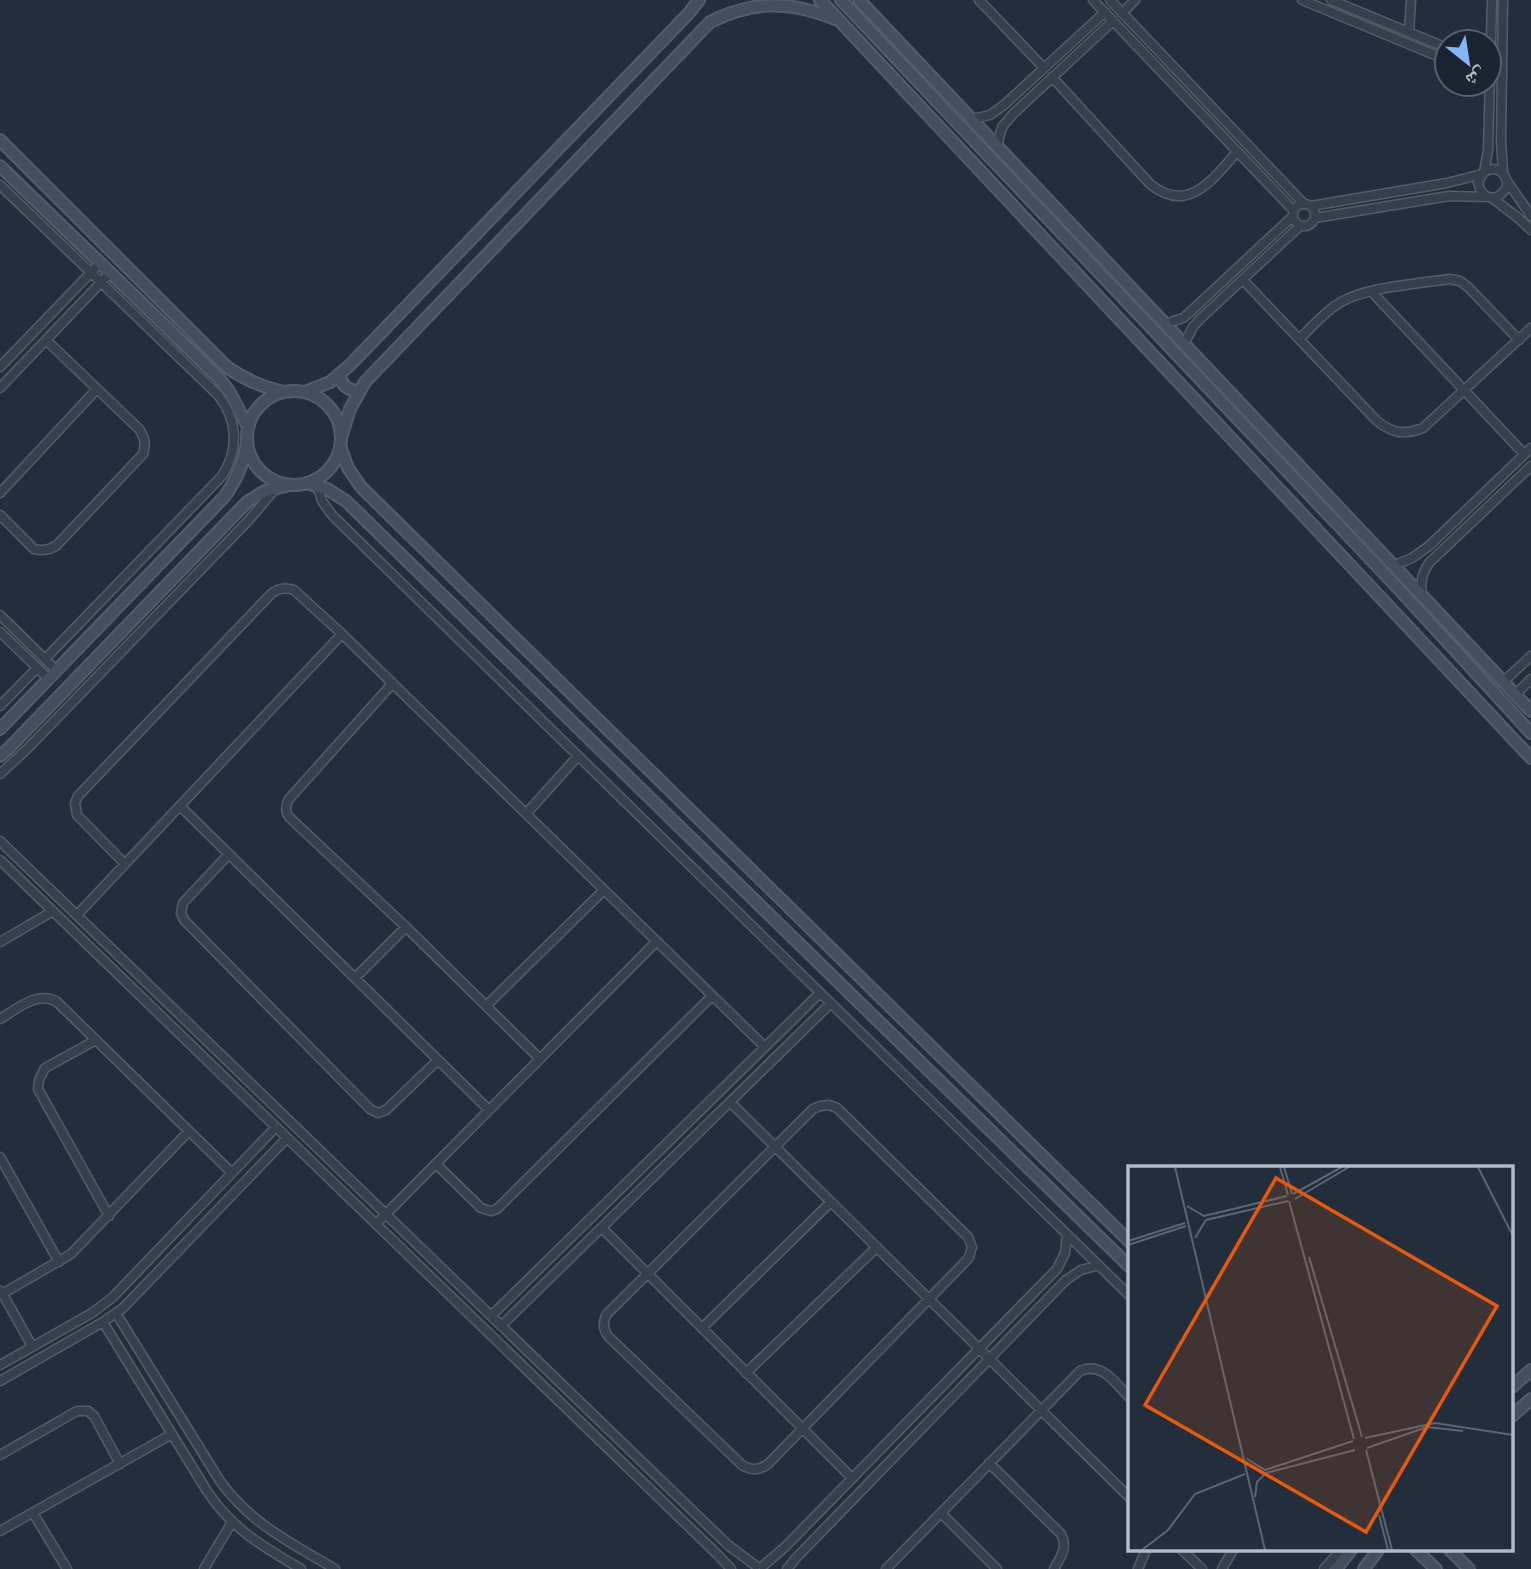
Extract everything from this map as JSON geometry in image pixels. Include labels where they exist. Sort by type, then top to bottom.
[{"type":"street","points":[[0,140],[228,367],[254,383],[284,392],[305,392],[330,382],[341,374],[699,0]]},
{"type":"street","points":[[820,0],[1531,758]]},
{"type":"street","points":[[841,0],[1397,587],[1531,733]]},
{"type":"street","points":[[859,0],[1531,712]]},
{"type":"street","points":[[979,0],[1044,68]]},
{"type":"street","points":[[1093,0],[1237,152],[1300,226]]},
{"type":"street","points":[[1122,13],[1135,0]]},
{"type":"street","points":[[1302,0],[1433,54]]},
{"type":"street","points":[[1331,0],[1433,42]]},
{"type":"street","points":[[1409,32],[1411,0]]},
{"type":"street","points":[[1491,28],[1492,0]]},
{"type":"street","points":[[1503,0],[1500,141],[1503,172],[1518,200],[1531,216]]},
{"type":"street","points":[[1113,1],[1315,212],[1315,218],[1310,224],[1300,226],[1199,320],[1184,344]]},
{"type":"street","points":[[311,484],[328,470],[338,455],[350,409],[365,382],[710,22],[730,13],[762,5],[795,6],[840,21]]},
{"type":"street","points":[[972,119],[990,115],[1004,105],[1105,12]]},
{"type":"street","points":[[689,13],[700,19],[702,31]]},
{"type":"street","points":[[997,146],[1002,127],[1013,114],[1113,21]]},
{"type":"street","points":[[1052,77],[1150,184],[1170,196],[1181,196],[1201,188],[1211,181],[1237,152]]},
{"type":"street","points":[[1489,98],[1488,150],[1478,182],[1480,191],[1509,210],[1531,230]]},
{"type":"street","points":[[1004,105],[1013,114]]},
{"type":"street","points":[[0,166],[219,377],[248,427]]},
{"type":"street","points":[[1165,324],[1189,313],[1292,214],[1295,207],[1447,183],[1493,169],[1503,172]]},
{"type":"street","points":[[1315,218],[1449,196],[1502,195],[1507,181]]},
{"type":"street","points":[[0,185],[218,395],[231,416],[234,432],[234,448],[222,476],[45,659]]},
{"type":"street","points":[[0,367],[100,263]]},
{"type":"street","points":[[0,388],[110,273]]},
{"type":"street","points":[[1299,340],[1334,306],[1351,297],[1371,291],[1450,279],[1460,281],[1468,287],[1519,340]]},
{"type":"street","points":[[1243,280],[1377,421],[1387,429],[1399,433],[1423,428],[1531,328]]},
{"type":"street","points":[[1371,291],[1465,391],[1528,451],[1429,546],[1412,558],[1393,566]]},
{"type":"street","points":[[0,515],[34,549],[50,549],[66,536],[143,454],[144,436],[139,429],[46,340]]},
{"type":"street","points":[[341,374],[342,382],[347,388],[359,391]]},
{"type":"street","points":[[0,493],[97,389]]},
{"type":"street","points":[[0,729],[225,496],[242,466],[248,427],[257,408],[274,395],[284,392]]},
{"type":"street","points":[[305,392],[322,400],[334,412],[348,468],[361,487],[1128,1240]]},
{"type":"street","points":[[247,443],[252,461],[258,468],[272,480],[290,485]]},
{"type":"street","points":[[1422,595],[1420,584],[1429,563],[1531,466]]},
{"type":"street","points":[[311,484],[332,515],[1128,1294]]},
{"type":"street","points":[[0,756],[247,502],[265,491],[290,485],[311,484],[337,494],[1128,1265]]},
{"type":"street","points":[[0,774],[239,530],[276,488]]},
{"type":"street","points":[[1397,587],[1405,578]]},
{"type":"street","points":[[125,864],[77,815],[75,803],[78,796],[271,594],[278,589],[294,590],[765,1047]]},
{"type":"street","points":[[0,615],[45,659],[53,675]]},
{"type":"street","points":[[0,632],[37,668],[53,675]]},
{"type":"street","points":[[77,915],[342,634]]},
{"type":"street","points":[[1503,682],[1531,656]]},
{"type":"street","points":[[0,706],[37,668]]},
{"type":"street","points":[[1504,704],[1531,679]]},
{"type":"street","points":[[392,684],[289,799],[286,808],[289,817],[540,1059]]},
{"type":"street","points":[[526,814],[578,756]]},
{"type":"street","points":[[180,806],[489,1110]]},
{"type":"street","points":[[0,841],[728,1545],[760,1568],[780,1552],[1057,1269],[1065,1253],[1067,1235]]},
{"type":"street","points":[[229,854],[183,903],[182,917],[370,1109],[378,1112],[386,1110],[438,1060]]},
{"type":"street","points":[[0,860],[731,1569]]},
{"type":"street","points":[[486,1006],[604,890]]},
{"type":"street","points":[[0,942],[53,911]]},
{"type":"street","points":[[355,978],[406,927]]},
{"type":"street","points":[[376,1224],[657,942]]},
{"type":"street","points":[[491,1316],[820,993]]},
{"type":"street","points":[[436,1164],[481,1208],[491,1211],[497,1209],[712,996]]},
{"type":"street","points":[[0,1019],[37,998],[48,997],[57,1002],[232,1174]]},
{"type":"street","points":[[501,1326],[831,1003]]},
{"type":"street","points":[[96,1040],[45,1068],[38,1080],[38,1089],[109,1216]]},
{"type":"street","points":[[730,1102],[1128,1496]]},
{"type":"street","points":[[825,1105],[833,1106],[964,1234],[972,1247],[969,1257],[930,1300],[765,1467],[755,1469],[746,1467],[611,1339],[604,1327],[607,1314],[648,1274],[813,1109],[825,1105]]},
{"type":"street","points":[[0,1365],[92,1313],[113,1297],[276,1127]]},
{"type":"street","points":[[32,1346],[1,1292],[74,1252],[190,1131]]},
{"type":"street","points":[[0,1381],[116,1313],[136,1296],[287,1138]]},
{"type":"street","points":[[0,1157],[59,1262]]},
{"type":"street","points":[[702,1328],[831,1202]]},
{"type":"street","points":[[602,1228],[852,1478]]},
{"type":"street","points":[[746,1373],[877,1247]]},
{"type":"street","points":[[787,1569],[1066,1280],[1081,1270],[1099,1265]]},
{"type":"street","points":[[116,1313],[234,1500],[270,1531],[335,1569]]},
{"type":"street","points":[[103,1322],[214,1502],[232,1522],[260,1545],[301,1569]]},
{"type":"street","points":[[886,1569],[1084,1368],[1103,1371],[1128,1396]]},
{"type":"street","points":[[1514,1385],[1531,1370]]},
{"type":"street","points":[[1514,1414],[1531,1399]]},
{"type":"street","points":[[0,1455],[77,1411],[84,1410],[94,1416],[120,1464]]},
{"type":"street","points":[[0,1531],[172,1434]]},
{"type":"street","points":[[989,1463],[1061,1534],[1065,1541],[1064,1549],[1054,1569]]},
{"type":"street","points":[[33,1513],[67,1569]]},
{"type":"street","points":[[941,1513],[998,1569]]},
{"type":"street","points":[[204,1569],[232,1522]]},
{"type":"street","points":[[1138,1569],[1145,1552]]},
{"type":"street","points":[[1184,1552],[1202,1569]]},
{"type":"street","points":[[1222,1569],[1232,1552]]},
{"type":"street","points":[[1324,1569],[1339,1552]]},
{"type":"street","points":[[1336,1569],[1349,1552]]},
{"type":"street","points":[[1364,1569],[1377,1552]]},
{"type":"street","points":[[1418,1552],[1438,1569],[1452,1552],[1469,1569]]},
{"type":"street","points":[[983,1569],[990,1562]]}]
